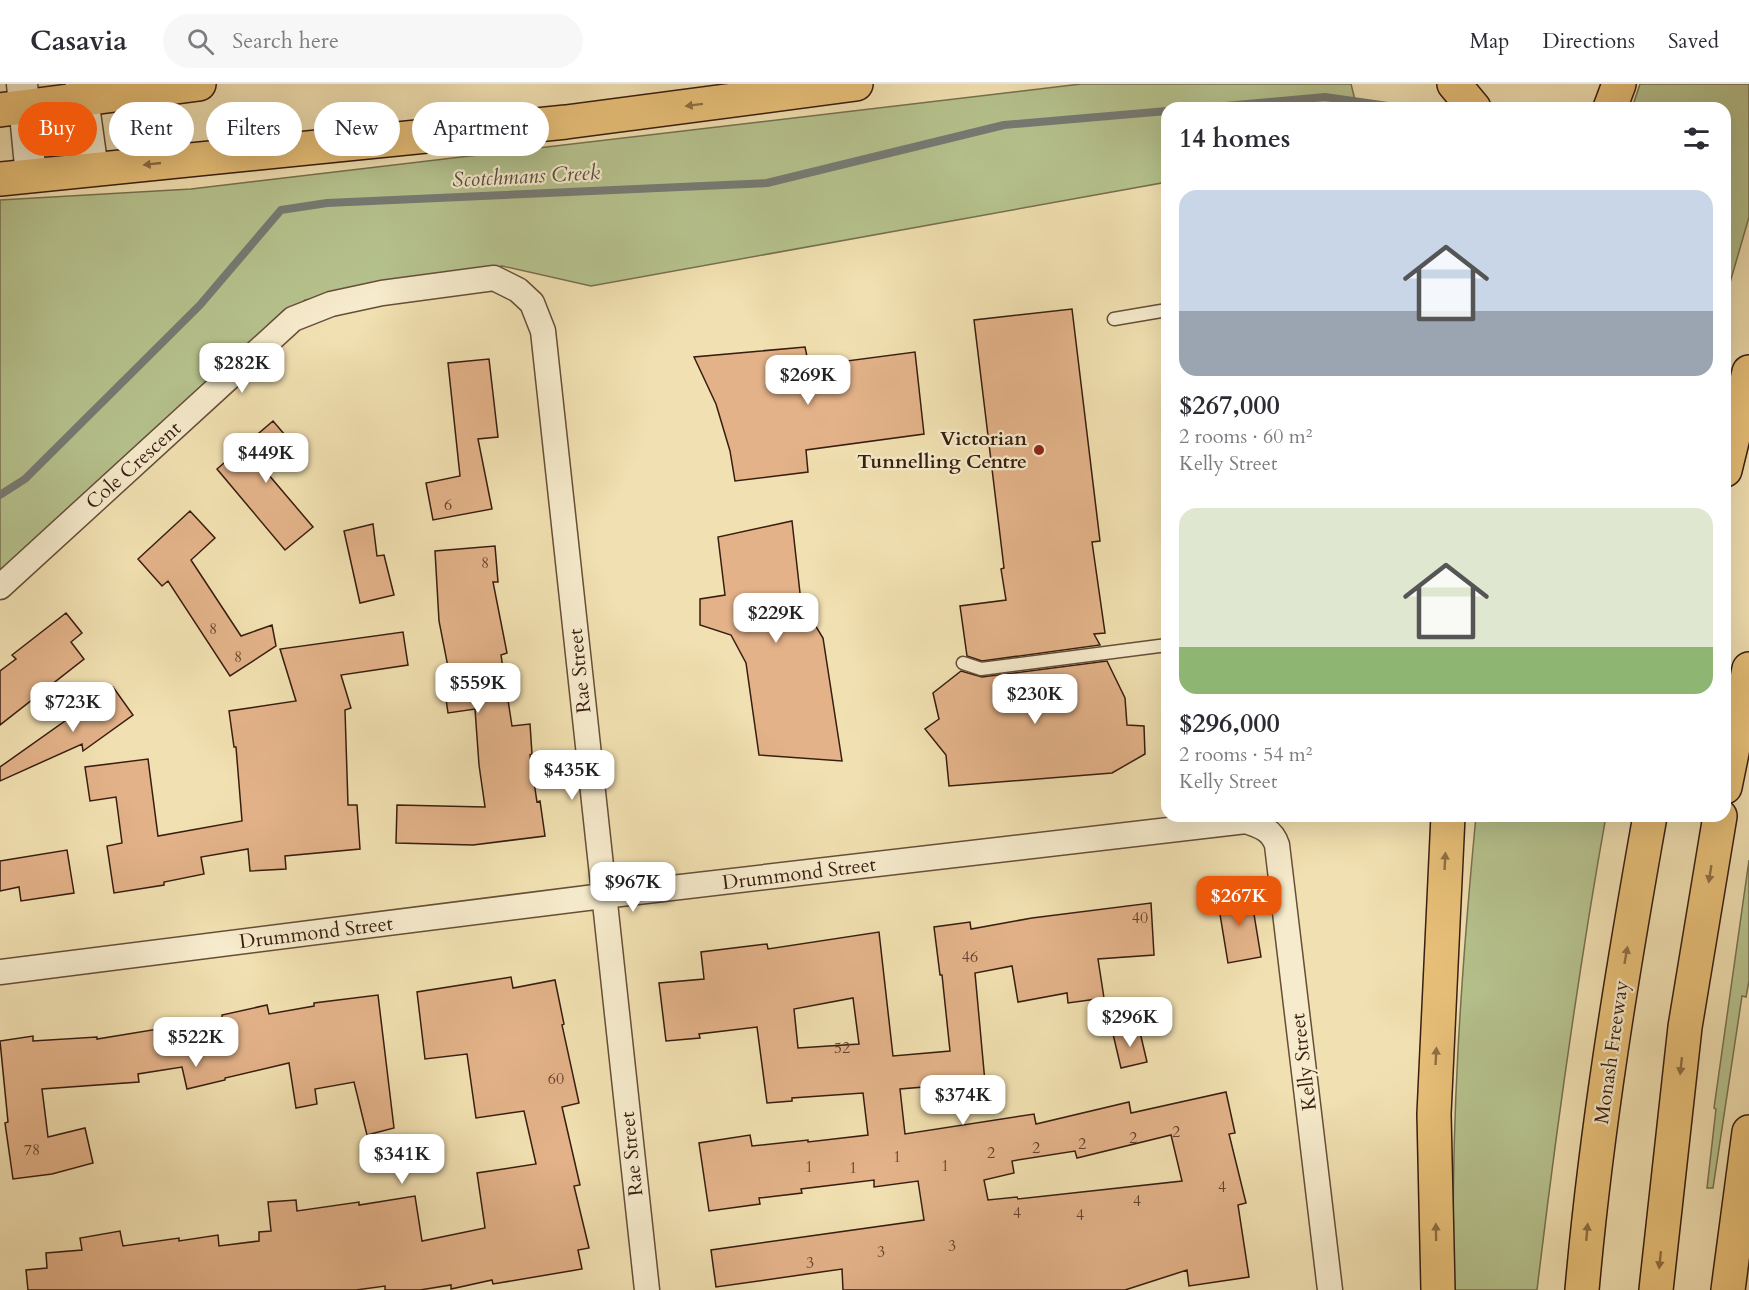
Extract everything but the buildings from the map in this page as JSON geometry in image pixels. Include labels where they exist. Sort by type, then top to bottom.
[{"type":"highway","points":[[16,100],[82,92],[200,84]]},
{"type":"highway","points":[[16,178],[566,123],[856,84]]},
{"type":"highway","points":[[1454,84],[1469,102]]},
{"type":"highway","points":[[1612,102],[1619,84]]},
{"type":"highway","points":[[1731,446],[1749,372]]},
{"type":"highway","points":[[1731,758],[1749,669]]},
{"type":"highway","points":[[1438,1290],[1434,1114],[1448,822]]},
{"type":"highway","name":"Monash Freeway","points":[[1582,1290],[1597,1149],[1623,969],[1649,822]]},
{"type":"highway","points":[[1656,1290],[1685,1027],[1719,822]]},
{"type":"highway","points":[[1728,1290],[1749,1132]]},
{"type":"street","points":[[82,92],[93,170]]},
{"type":"street","points":[[16,100],[16,178]]},
{"type":"street","name":"Cole Crescent","points":[[0,587],[293,319],[331,304],[382,293],[494,278],[518,290],[532,303]]},
{"type":"street","name":"Rae Street","points":[[532,303],[543,331],[646,1290]]},
{"type":"street","name":"Drummond Street","points":[[0,972],[1203,822]]},
{"type":"street","name":"Drummond Street","points":[[1249,822],[1273,834]]},
{"type":"street","name":"Kelly Street","points":[[1273,834],[1277,845],[1330,1290]]},
{"type":"lane","points":[[1114,319],[1161,311]]},
{"type":"lane","points":[[963,663],[981,669],[1161,646]]},
{"type":"green space","points":[[1081,84],[1351,84],[1356,102],[1161,102],[1161,183],[591,286],[502,266],[305,300],[0,572],[0,200],[191,189],[471,156],[549,156],[549,147]]},
{"type":"green space","points":[[1640,84],[1749,84],[1749,217],[1731,279],[1731,102],[1634,102]]},
{"type":"green space","points":[[1475,822],[1605,822],[1568,1052],[1537,1290],[1454,1290],[1455,1112]]},
{"type":"green space","points":[[1749,860],[1749,981],[1746,997],[1742,996],[1713,1188],[1707,1188],[1716,1109],[1714,1108]]},
{"type":"waterway","name":"Scotchmans Creek","points":[[1269,102],[1325,97],[1360,102]]},
{"type":"waterway","name":"Scotchmans Creek","points":[[0,495],[25,479],[200,305],[281,210],[327,203],[767,183],[1004,125],[1161,112]]},
{"type":"place","name":"Victorian Tunnelling Centre","points":[[1039,450]]}]
